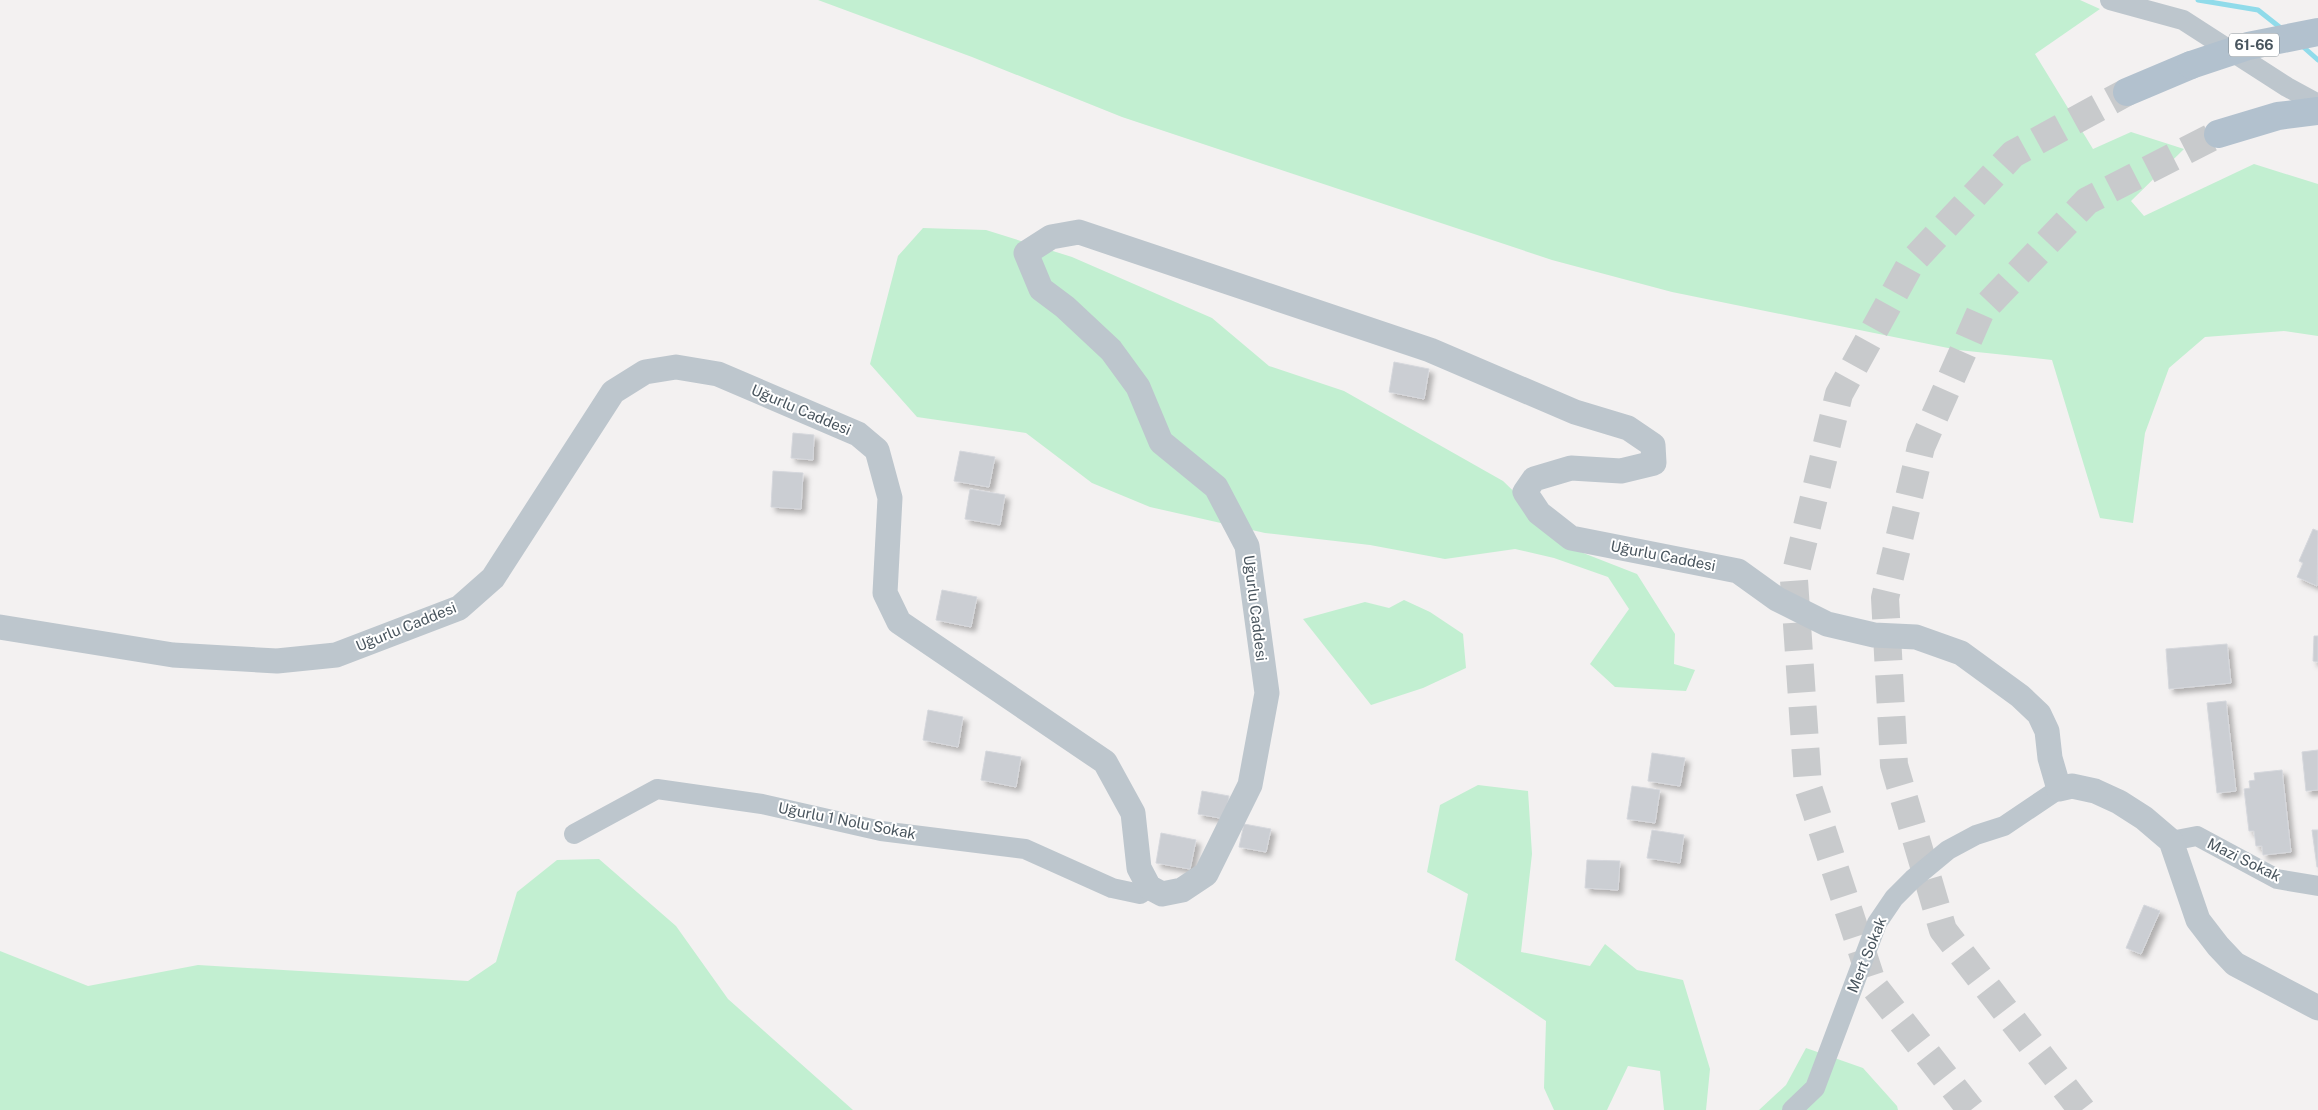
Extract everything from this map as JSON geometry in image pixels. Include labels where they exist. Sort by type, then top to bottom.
[{"type":"main road","name":"61-66","points":[[2127,92],[2192,65],[2248,46],[2318,32]]},
{"type":"main road","points":[[2218,134],[2278,116],[2318,111]]},
{"type":"street","points":[[2110,0],[2183,20],[2287,87],[2318,104]]},
{"type":"street","name":"Uğurlu Caddesi","points":[[0,627],[173,655],[277,661],[336,655],[459,608],[493,578],[613,392],[645,372],[676,368],[718,374],[858,434],[877,450],[890,498],[885,593],[899,622],[1105,762],[1133,812],[1139,868],[1149,887],[1162,894],[1182,890],[1206,874],[1250,785],[1266,693],[1247,546],[1216,487],[1161,442],[1138,387],[1111,350],[1065,307],[1041,289],[1026,253],[1051,237],[1079,232],[1430,350],[1575,412],[1628,428],[1653,445],[1654,463],[1621,471],[1571,468],[1534,479],[1525,492],[1539,514],[1571,538],[1738,571],[1777,598],[1827,624],[1874,635],[1916,637],[1961,653],[2020,696],[2039,714],[2047,731],[2050,758],[2059,789]]},
{"type":"street","points":[[2059,789],[2072,786],[2095,791],[2119,802],[2144,818],[2171,841],[2198,920],[2218,946],[2235,964],[2318,1008]]},
{"type":"street","name":"Uğurlu 1 Nolu Sokak","points":[[574,834],[657,789],[762,804],[882,831],[1025,849],[1112,888],[1140,894],[1149,887]]},
{"type":"street","name":"Mert Sokak","points":[[1792,1110],[1815,1088],[1877,923],[1894,898],[1913,879],[1948,850],[1976,836],[2004,826],[2059,789]]},
{"type":"street","name":"Mazi Sokak","points":[[2171,841],[2197,836],[2277,879],[2318,886]]},
{"type":"green space","points":[[818,0],[2080,0],[2100,9],[2035,54],[2093,149],[2131,132],[2184,149],[2131,201],[2144,216],[2254,164],[2318,184],[2318,336],[2284,331],[2205,337],[2169,368],[2145,433],[2133,523],[2100,518],[2052,360],[1958,350],[1672,292],[1552,260],[1122,117],[972,57]]},
{"type":"green space","points":[[923,228],[986,230],[1072,257],[1212,318],[1269,366],[1344,391],[1503,481],[1573,549],[1637,574],[1675,634],[1674,664],[1695,670],[1686,691],[1615,687],[1590,664],[1629,609],[1608,577],[1554,558],[1515,549],[1445,559],[1370,545],[1265,533],[1150,507],[1092,483],[1026,433],[917,417],[870,364],[898,256]]},
{"type":"green space","points":[[1404,600],[1430,612],[1463,634],[1466,668],[1423,688],[1371,705],[1303,619],[1365,602],[1389,608]]},
{"type":"green space","points":[[1478,785],[1528,791],[1532,854],[1521,952],[1590,966],[1605,944],[1637,970],[1683,980],[1710,1069],[1706,1110],[1664,1110],[1660,1071],[1628,1066],[1607,1110],[1554,1110],[1544,1088],[1546,1021],[1455,960],[1468,894],[1427,872],[1440,805]]},
{"type":"green space","points":[[599,859],[676,926],[728,999],[853,1110],[0,1110],[0,951],[88,986],[198,965],[468,981],[496,962],[517,892],[557,860]]},
{"type":"green space","points":[[1806,1048],[1863,1068],[1897,1106],[1898,1110],[1759,1110],[1786,1085]]},
{"type":"building","points":[[1394,362],[1429,369],[1424,399],[1389,392]]},
{"type":"building","points":[[793,433],[814,435],[813,460],[791,458]]},
{"type":"building","points":[[960,451],[995,457],[989,487],[954,481]]},
{"type":"building","points":[[773,471],[803,473],[801,509],[771,507]]},
{"type":"building","points":[[970,489],[1005,495],[1000,525],[965,519]]},
{"type":"building","points":[[2313,529],[2318,531],[2317,586],[2297,577],[2303,563],[2299,561]]},
{"type":"building","points":[[942,590],[977,597],[971,627],[936,620]]},
{"type":"building","points":[[2314,636],[2318,636],[2318,662],[2313,661]]},
{"type":"building","points":[[2227,644],[2231,683],[2169,689],[2166,649]]},
{"type":"building","points":[[2226,701],[2236,791],[2217,793],[2207,703]]},
{"type":"building","points":[[928,710],[963,717],[958,747],[923,740]]},
{"type":"building","points":[[2318,750],[2318,790],[2306,791],[2302,752]]},
{"type":"building","points":[[986,751],[1021,757],[1016,787],[981,780]]},
{"type":"building","points":[[1652,753],[1685,758],[1680,786],[1648,781]]},
{"type":"building","points":[[2282,770],[2291,852],[2263,855],[2262,846],[2256,846],[2254,831],[2249,831],[2244,789],[2250,788],[2249,781],[2255,780],[2254,773]]},
{"type":"building","points":[[1632,786],[1660,790],[1655,823],[1627,819]]},
{"type":"building","points":[[1202,791],[1229,796],[1225,819],[1198,814]]},
{"type":"building","points":[[1244,824],[1271,829],[1266,852],[1239,847]]},
{"type":"building","points":[[1652,830],[1684,835],[1680,863],[1647,858]]},
{"type":"building","points":[[2312,830],[2318,830],[2318,867],[2317,867]]},
{"type":"building","points":[[1161,833],[1196,840],[1190,869],[1156,863]]},
{"type":"building","points":[[1587,860],[1620,861],[1618,890],[1585,888]]},
{"type":"building","points":[[2144,905],[2160,911],[2141,954],[2126,948]]},
{"type":"waterway","points":[[2198,0],[2258,10],[2282,29]]},
{"type":"waterway","points":[[2300,44],[2318,60]]},
{"type":"tunnel","points":[[1971,1110],[1873,985],[1808,787],[1794,580],[1839,394],[1911,263],[2013,154],[2127,92]]},
{"type":"tunnel","points":[[2082,1110],[1943,930],[1894,765],[1885,598],[1921,447],[1980,313],[2087,201],[2218,134]]}]
